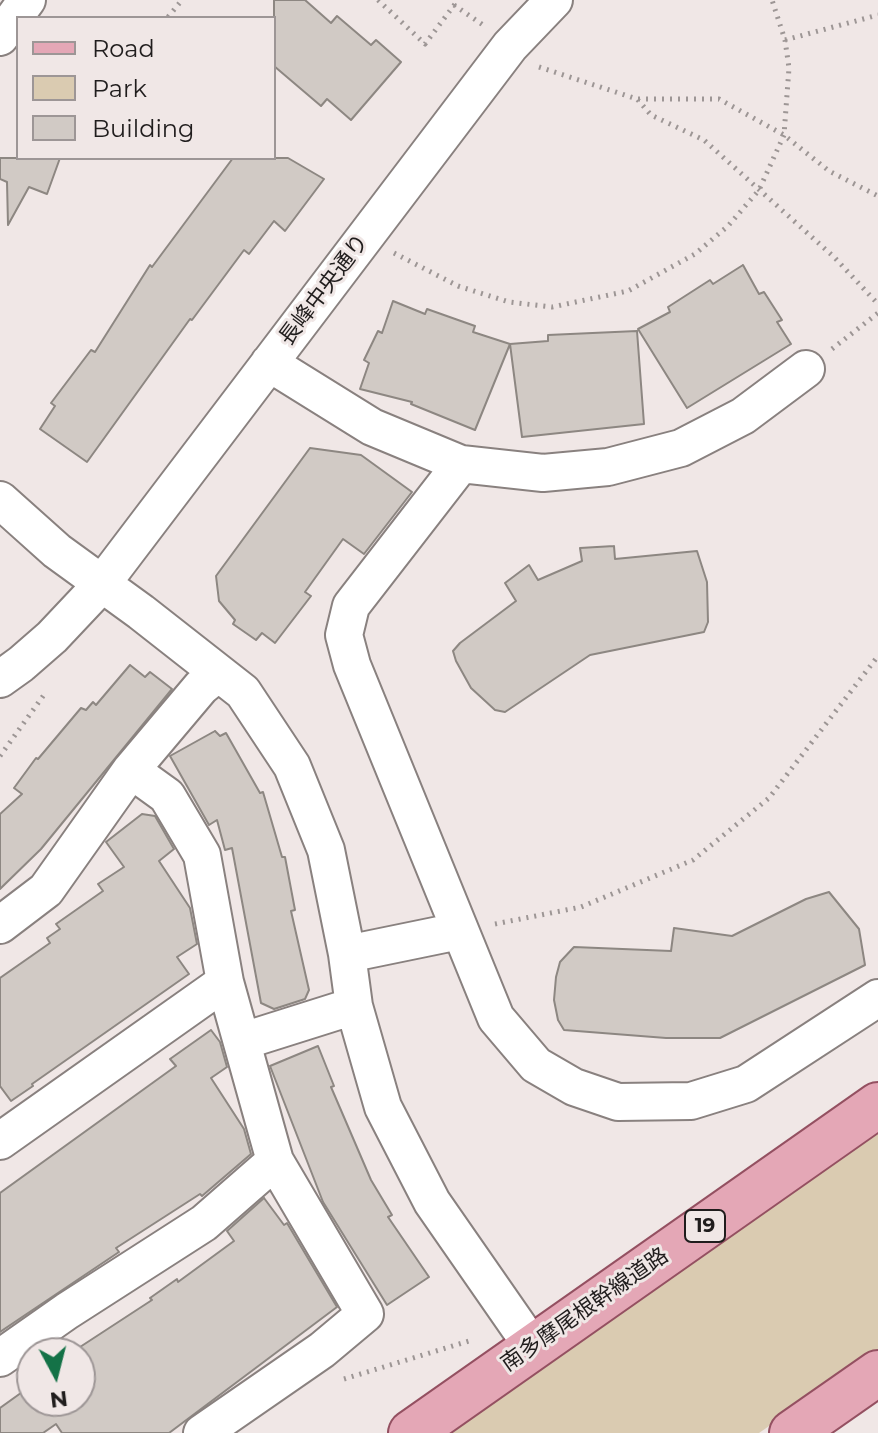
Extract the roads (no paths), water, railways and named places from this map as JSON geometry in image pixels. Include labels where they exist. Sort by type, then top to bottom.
[{"type":"main road","name":"南多摩尾根幹線道路","points":[[411,1433],[878,1105]]},
{"type":"main road","points":[[792,1433],[878,1373]]},
{"type":"street","points":[[0,37],[27,0]]},
{"type":"street","name":"長峰中央通り","points":[[0,679],[52,637],[101,585],[510,46],[554,0]]},
{"type":"street","points":[[269,363],[372,427],[461,464],[543,473],[608,467],[681,448],[743,416],[806,369]]},
{"type":"street","points":[[461,464],[351,606],[344,635],[352,665],[496,1018],[536,1065],[574,1087],[618,1102],[691,1101],[746,1084],[878,998]]},
{"type":"street","points":[[0,500],[101,585],[141,612],[243,692],[292,766],[326,850],[354,1006],[383,1107],[432,1202],[532,1346]]},
{"type":"street","points":[[0,925],[46,890],[131,770],[201,687],[217,674]]},
{"type":"street","points":[[131,770],[167,796],[202,855],[225,982],[275,1161],[365,1314],[322,1350],[202,1433]]},
{"type":"street","points":[[347,954],[459,931]]},
{"type":"street","points":[[0,1141],[225,982]]},
{"type":"street","points":[[243,1041],[354,1006]]},
{"type":"street","points":[[0,1358],[204,1223],[275,1161]]}]
